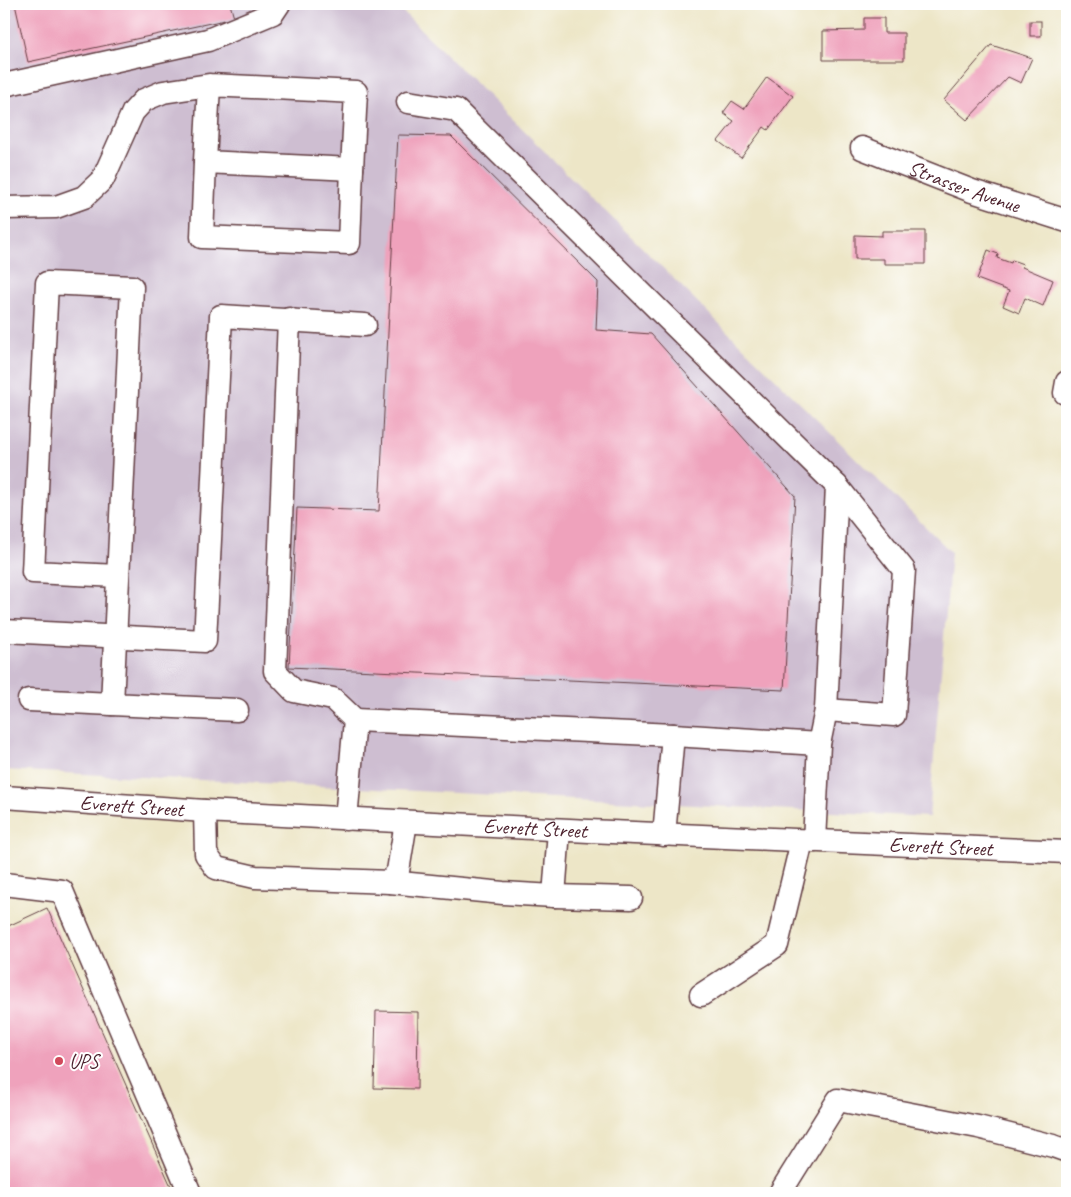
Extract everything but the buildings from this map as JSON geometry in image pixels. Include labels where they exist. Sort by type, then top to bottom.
[{"type":"street","points":[[4,85],[208,40],[273,13],[279,4]]},
{"type":"street","points":[[4,208],[56,207],[84,197],[103,179],[133,112],[144,100],[163,92],[209,86],[356,92],[349,243],[202,237],[209,86]]},
{"type":"street","points":[[408,102],[456,110],[838,486],[904,570],[894,715],[826,710]]},
{"type":"street","name":"Strasser Avenue","points":[[862,148],[972,191],[1067,220]]},
{"type":"street","points":[[205,162],[352,169]]},
{"type":"street","points":[[112,704],[132,287],[47,283],[34,572],[118,576]]},
{"type":"street","points":[[4,631],[205,641],[221,316],[365,324]]},
{"type":"street","points":[[290,320],[275,671],[294,690],[334,699],[355,720],[820,744]]},
{"type":"street","points":[[701,995],[776,945],[808,841],[826,710],[838,486]]},
{"type":"street","points":[[29,700],[237,710]]},
{"type":"street","points":[[346,819],[355,720]]},
{"type":"street","points":[[664,835],[673,735]]},
{"type":"street","name":"Everett Street","points":[[4,797],[346,819],[1067,852]]},
{"type":"street","points":[[205,811],[206,854],[216,868],[255,877],[390,882],[503,893],[631,898]]},
{"type":"street","points":[[390,882],[398,870],[406,822]]},
{"type":"street","points":[[554,896],[559,830]]},
{"type":"street","points":[[4,884],[62,891],[190,1193]]},
{"type":"street","points":[[780,1193],[838,1100],[978,1127],[1067,1151]]},
{"type":"shaded area","points":[[4,4],[395,4],[951,552],[929,817],[4,770]]},
{"type":"place","name":"UPS","points":[[59,1061]]}]
